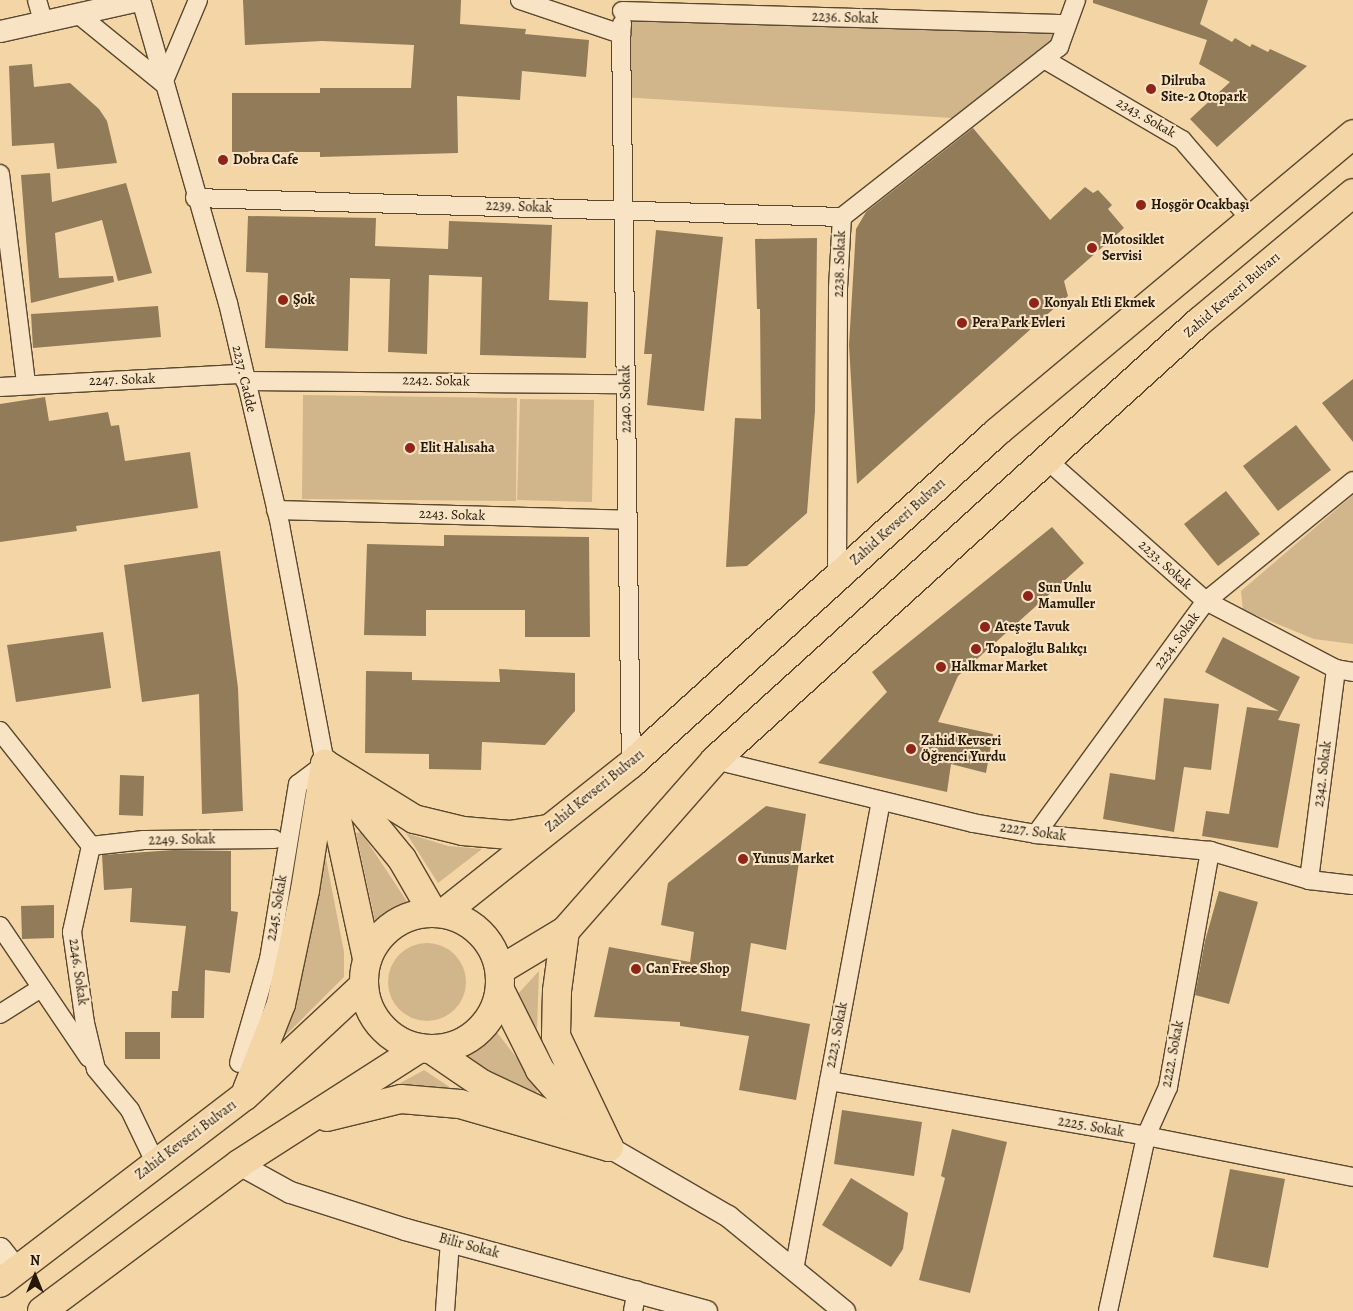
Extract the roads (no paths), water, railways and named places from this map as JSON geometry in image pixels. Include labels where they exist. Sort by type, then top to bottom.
[{"type":"main road","name":"Zahid Kevseri Bulvarı","points":[[439,911],[631,764],[997,432],[1353,134]]},
{"type":"main road","name":"Zahid Kevseri Bulvarı","points":[[500,980],[565,931],[716,760],[1200,322],[1353,193]]},
{"type":"main road","points":[[325,764],[414,818],[463,831],[510,835],[549,828]]},
{"type":"main road","points":[[325,764],[402,859],[439,911],[480,933],[493,950],[500,980],[540,1070],[609,1147]]},
{"type":"main road","points":[[325,764],[367,959],[363,986],[371,1012],[384,1029],[400,1042],[426,1049],[482,1084],[609,1147]]},
{"type":"main road","points":[[245,1096],[281,1004],[305,890],[325,764]]},
{"type":"main road","points":[[367,959],[384,933],[402,920],[439,911]]},
{"type":"main road","points":[[565,931],[557,991],[556,1036],[609,1147]]},
{"type":"main road","points":[[42,1311],[240,1164],[300,1125],[426,1049],[452,1047],[470,1039],[484,1026],[495,1009],[500,980]]},
{"type":"main road","name":"Zahid Kevseri Bulvarı","points":[[9,1276],[155,1162],[245,1096],[363,986]]},
{"type":"main road","points":[[300,1125],[339,1113],[411,1100],[460,1104],[609,1147]]},
{"type":"street","points":[[37,0],[43,21]]},
{"type":"street","points":[[0,31],[140,0]]},
{"type":"street","name":"2237. Cadde","points":[[140,0],[195,198],[228,303],[276,510],[325,764]]},
{"type":"street","points":[[78,14],[163,83],[198,0]]},
{"type":"street","points":[[520,0],[622,34]]},
{"type":"street","name":"2238. Sokak","points":[[837,577],[838,288],[842,217],[1059,47],[1076,0]]},
{"type":"street","name":"2240. Sokak","points":[[622,6],[631,764]]},
{"type":"street","name":"2236. Sokak","points":[[622,6],[1067,24]]},
{"type":"street","name":"2343. Sokak","points":[[1044,59],[1182,140],[1251,220]]},
{"type":"street","points":[[0,174],[26,384]]},
{"type":"street","name":"2239. Sokak","points":[[195,198],[842,217]]},
{"type":"street","name":"2247. Sokak","points":[[0,387],[26,384],[244,377]]},
{"type":"street","name":"2242. Sokak","points":[[244,377],[626,384]]},
{"type":"street","name":"2233. Sokak","points":[[1047,460],[1206,601],[1345,670]]},
{"type":"street","name":"2234. Sokak","points":[[1036,834],[1206,601],[1353,481]]},
{"type":"street","name":"2243. Sokak","points":[[276,510],[628,520]]},
{"type":"street","name":"2342. Sokak","points":[[1309,880],[1345,670]]},
{"type":"street","points":[[0,731],[91,846]]},
{"type":"street","name":"2227. Sokak","points":[[716,760],[973,823],[1036,834],[1210,851],[1309,880],[1353,885]]},
{"type":"street","name":"2245. Sokak","points":[[239,1063],[269,958],[298,784],[325,764]]},
{"type":"street","name":"2223. Sokak","points":[[794,1270],[881,801]]},
{"type":"street","name":"2249. Sokak","points":[[91,846],[144,840],[274,838]]},
{"type":"street","name":"2246. Sokak","points":[[91,846],[72,932],[85,1023],[96,1069]]},
{"type":"street","name":"2222. Sokak","points":[[1108,1311],[1146,1136],[1168,1087],[1210,851]]},
{"type":"street","name":"2246. Sokak","points":[[0,926],[96,1069],[130,1110],[155,1162]]},
{"type":"street","points":[[0,1014],[42,988]]},
{"type":"street","name":"2225. Sokak","points":[[829,1081],[1146,1136],[1353,1177]]},
{"type":"street","points":[[609,1147],[728,1216],[844,1311]]},
{"type":"street","name":"Bilir Sokak","points":[[240,1164],[290,1192],[450,1241],[637,1290],[706,1311]]},
{"type":"street","points":[[445,1311],[450,1241]]},
{"type":"street","points":[[0,1248],[9,1276]]},
{"type":"street","points":[[634,1311],[637,1290]]},
{"type":"place","name":"Dilruba Site-2 Otopark","points":[[1151,89]]},
{"type":"place","name":"Dobra Cafe","points":[[223,160]]},
{"type":"place","name":"Hoşgör Ocakbaşı","points":[[1141,205]]},
{"type":"place","name":"Motosiklet Servisi","points":[[1092,248]]},
{"type":"place","name":"Şok","points":[[283,300]]},
{"type":"place","name":"Konyalı Etli Ekmek","points":[[1034,303]]},
{"type":"place","name":"Pera Park Evleri","points":[[962,323]]},
{"type":"place","name":"Elit Halısaha","points":[[410,448]]},
{"type":"place","name":"Sun Unlu Mamuller","points":[[1028,596]]},
{"type":"place","name":"Ateşte Tavuk","points":[[985,627]]},
{"type":"place","name":"Topaloğlu Balıkçı","points":[[976,649]]},
{"type":"place","name":"Halkmar Market","points":[[941,667]]},
{"type":"place","name":"Zahid Kevseri Öğrenci Yurdu","points":[[911,749]]},
{"type":"place","name":"Yunus Market","points":[[743,859]]},
{"type":"place","name":"Can Free Shop","points":[[636,969]]}]
